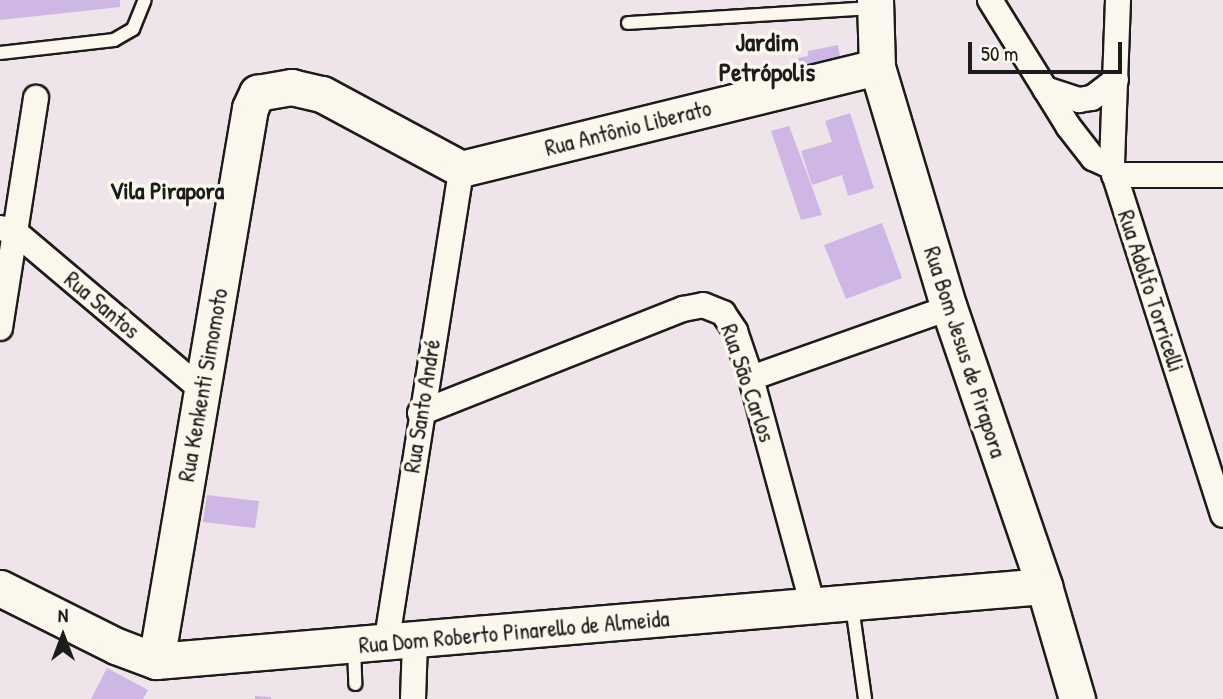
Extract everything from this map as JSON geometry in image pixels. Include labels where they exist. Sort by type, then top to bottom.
[{"type":"street","points":[[989,0],[1045,89],[1093,158],[1113,171],[1223,175]]},
{"type":"street","points":[[1113,171],[1118,0]]},
{"type":"street","name":"Rua Bom Jesus de Pirapora","points":[[875,4],[877,67],[949,308],[1044,586],[1077,699]]},
{"type":"street","name":"Rua Antônio Liberato","points":[[461,169],[877,67]]},
{"type":"street","points":[[1045,89],[1079,100],[1092,98],[1116,79]]},
{"type":"street","name":"Rua Kenkenti Simomoto","points":[[156,661],[250,108],[257,93],[273,88],[322,94],[461,169]]},
{"type":"street","points":[[0,328],[7,230],[36,98]]},
{"type":"street","name":"Rua Santo André","points":[[413,699],[385,644],[461,169]]},
{"type":"street","name":"Rua Adolfo Torricelli","points":[[1113,171],[1223,515]]},
{"type":"street","name":"Rua Santos","points":[[7,230],[201,389]]},
{"type":"street","name":"Rua São Carlos","points":[[420,413],[703,304],[723,313],[735,331],[751,378],[813,606]]},
{"type":"street","points":[[751,378],[949,308]]},
{"type":"street","name":"Rua Dom Roberto Pinarello de Almeida","points":[[0,587],[116,646],[156,661],[385,644],[1044,586]]},
{"type":"lane","points":[[0,53],[114,40],[133,29],[145,0]]},
{"type":"lane","points":[[628,23],[875,4]]},
{"type":"lane","points":[[851,603],[865,699]]},
{"type":"lane","points":[[355,684],[385,644]]},
{"type":"building","points":[[0,0],[120,0],[120,7],[0,20]]},
{"type":"building","points":[[838,45],[842,69],[804,81],[798,58],[808,56],[808,51]]},
{"type":"building","points":[[850,113],[874,188],[848,196],[842,175],[812,185],[801,151],[832,142],[825,121]]},
{"type":"building","points":[[789,126],[822,215],[801,220],[771,131]]},
{"type":"building","points":[[882,223],[902,278],[846,299],[824,245]]},
{"type":"building","points":[[207,495],[259,501],[255,528],[203,522]]},
{"type":"building","points":[[107,668],[148,690],[143,699],[91,699]]},
{"type":"building","points":[[255,696],[271,697],[271,699],[255,699]]},
{"type":"district","name":"Jardim Petrópolis","points":[[767,57]]},
{"type":"district","name":"Vila Pirapora","points":[[167,191]]}]
